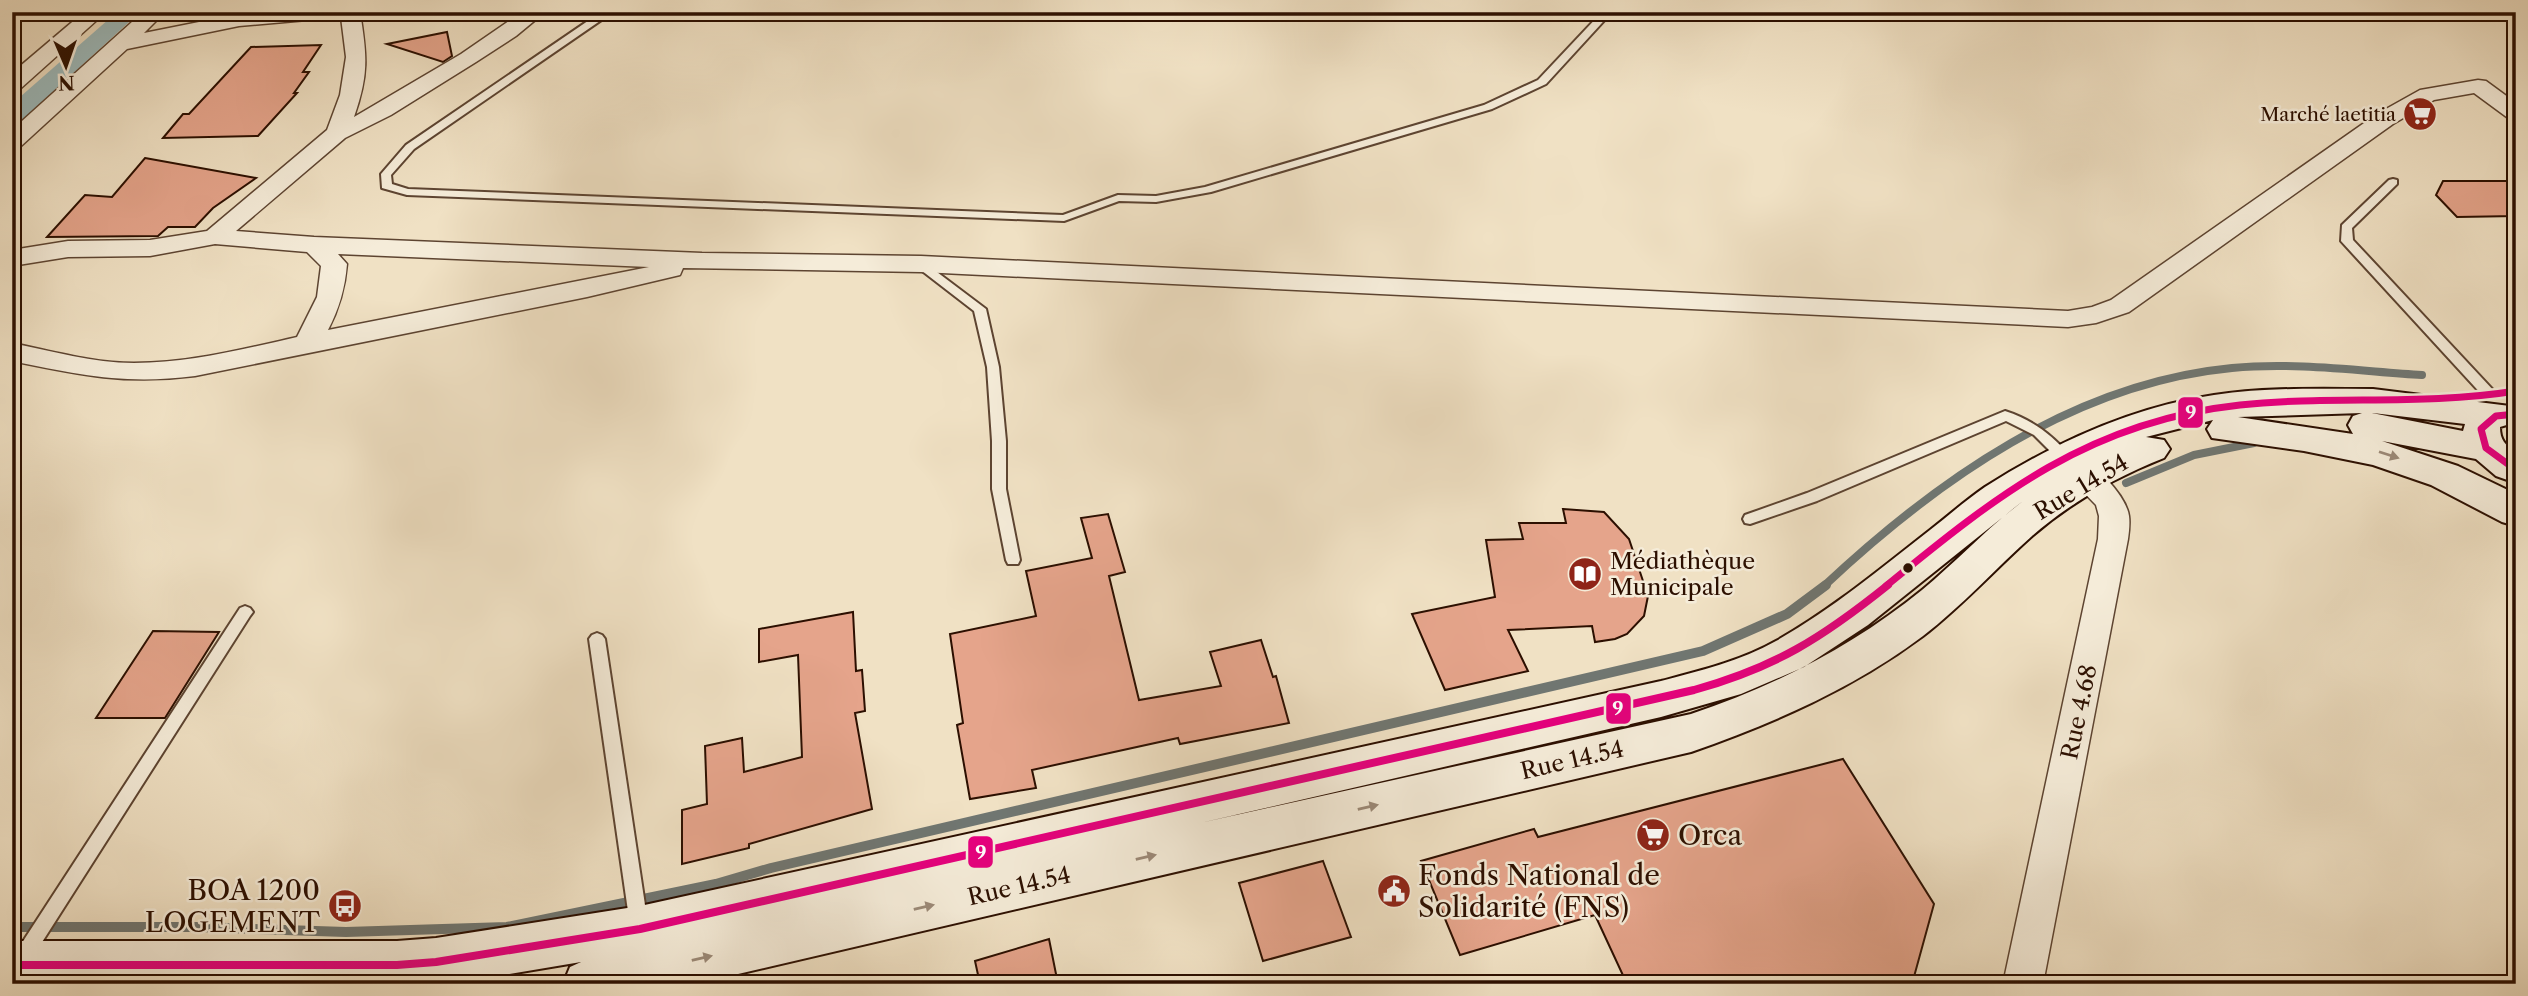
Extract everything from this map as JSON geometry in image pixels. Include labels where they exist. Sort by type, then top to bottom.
[{"type":"main road","name":"Rue 14.54","points":[[38,969],[397,965],[472,957],[640,929],[1661,699],[1726,681],[1799,648],[1853,613],[1996,499],[2064,457],[2155,420],[2194,410],[2252,403],[2373,401],[2506,435]]},
{"type":"main road","name":"Rue 14.54","points":[[2064,457],[2169,443],[2225,429],[2289,422],[2348,422],[2405,430],[2506,435]]},
{"type":"main road","points":[[2225,429],[2300,435],[2360,446],[2422,466],[2484,494],[2516,512]]},
{"type":"main road","name":"Rue 14.54","points":[[588,984],[1691,733],[1745,716],[1791,696],[1877,647],[1936,603],[2031,515],[2064,457]]},
{"type":"street","points":[[12,84],[96,12]]},
{"type":"street","points":[[12,142],[155,12]]},
{"type":"street","points":[[120,44],[239,20],[337,12]]},
{"type":"street","points":[[337,133],[351,95],[357,57],[350,12]]},
{"type":"street","points":[[215,237],[337,133],[360,124],[457,65],[512,31],[535,12]]},
{"type":"street","points":[[12,258],[68,249],[150,248],[215,237],[314,245],[702,261],[921,264],[2068,318],[2096,315],[2120,306],[2385,119],[2428,95],[2478,86],[2516,113]]},
{"type":"street","points":[[307,343],[328,308],[333,289],[334,264],[314,245]]},
{"type":"street","points":[[12,352],[117,372],[149,372],[202,365],[586,290],[702,261]]},
{"type":"street","name":"Rue 4.68","points":[[2023,984],[2113,539],[2114,516],[2109,500],[2064,457]]},
{"type":"lane","points":[[608,12],[410,147],[386,174],[386,186],[407,192],[1064,218],[1118,198],[1156,199],[1207,190],[1488,107],[1542,82],[1607,12]]},
{"type":"lane","points":[[2393,182],[2346,227],[2347,241],[2506,435]]},
{"type":"lane","points":[[921,264],[980,309],[993,367],[999,441],[999,489],[1013,560]]},
{"type":"lane","points":[[1750,519],[1812,497],[2006,416],[2026,422],[2064,457]]},
{"type":"lane","points":[[38,969],[245,612]]},
{"type":"lane","points":[[597,639],[640,929]]},
{"type":"building","points":[[447,32],[452,56],[443,62],[387,44]]},
{"type":"building","points":[[321,45],[303,72],[309,72],[294,93],[297,93],[258,136],[163,138],[183,114],[189,114],[251,47]]},
{"type":"building","points":[[145,158],[256,178],[213,208],[195,227],[168,227],[158,236],[47,237],[85,195],[112,197]]},
{"type":"building","points":[[2443,181],[2516,181],[2516,216],[2457,217],[2436,195]]},
{"type":"building","points":[[1563,509],[1604,512],[1629,539],[1648,596],[1644,616],[1627,634],[1595,642],[1592,626],[1508,630],[1528,671],[1445,690],[1412,614],[1495,597],[1486,540],[1523,539],[1519,523],[1566,523]]},
{"type":"building","points":[[1108,514],[1125,572],[1109,576],[1139,700],[1221,686],[1210,652],[1261,640],[1273,677],[1276,676],[1289,723],[1180,744],[1178,738],[1032,770],[1036,788],[970,799],[957,725],[963,723],[950,634],[1036,616],[1026,571],[1092,558],[1081,518]]},
{"type":"building","points":[[853,612],[856,671],[862,670],[865,711],[855,713],[872,809],[749,844],[749,848],[682,864],[682,810],[707,804],[705,746],[742,738],[744,772],[802,757],[798,655],[759,662],[759,629]]},
{"type":"building","points":[[153,631],[219,632],[165,718],[96,718]]},
{"type":"building","points":[[1843,759],[1934,904],[1912,984],[1627,984],[1595,915],[1460,955],[1421,861],[1534,829],[1538,837]]},
{"type":"building","points":[[1323,861],[1351,937],[1263,961],[1239,883]]},
{"type":"building","points":[[1049,939],[1058,984],[980,984],[975,961]]},
{"type":"waterway","points":[[12,117],[130,12]]},
{"type":"waterway","points":[[1824,586],[1913,509],[1961,474],[2011,443],[2063,416],[2117,393],[2174,377],[2256,366],[2422,375]]},
{"type":"waterway","points":[[2126,483],[2194,455],[2254,443]]},
{"type":"waterway","points":[[12,927],[198,927],[346,932],[507,927],[716,884],[771,868],[1703,651],[1787,614],[1826,585]]},
{"type":"transit line","name":"9","points":[[12,965],[397,965],[436,962],[640,929],[1661,699],[1744,675],[1791,654],[1845,618],[1945,537],[2011,489],[2084,449],[2157,420],[2242,405],[2458,399],[2516,391]]},
{"type":"transit line","name":"9","points":[[2516,414],[2496,416],[2481,429],[2486,448],[2516,470]]},
{"type":"place","name":"Marché laetitia","points":[[2420,114]]},
{"type":"place","name":"Médiathèque Municipale","points":[[1585,574]]},
{"type":"place","name":"Orca","points":[[1653,835]]},
{"type":"place","name":"Fonds National de Solidarité (FNS)","points":[[1394,891]]},
{"type":"place","name":"BOA 1200 LOGEMENT","points":[[345,906]]}]
